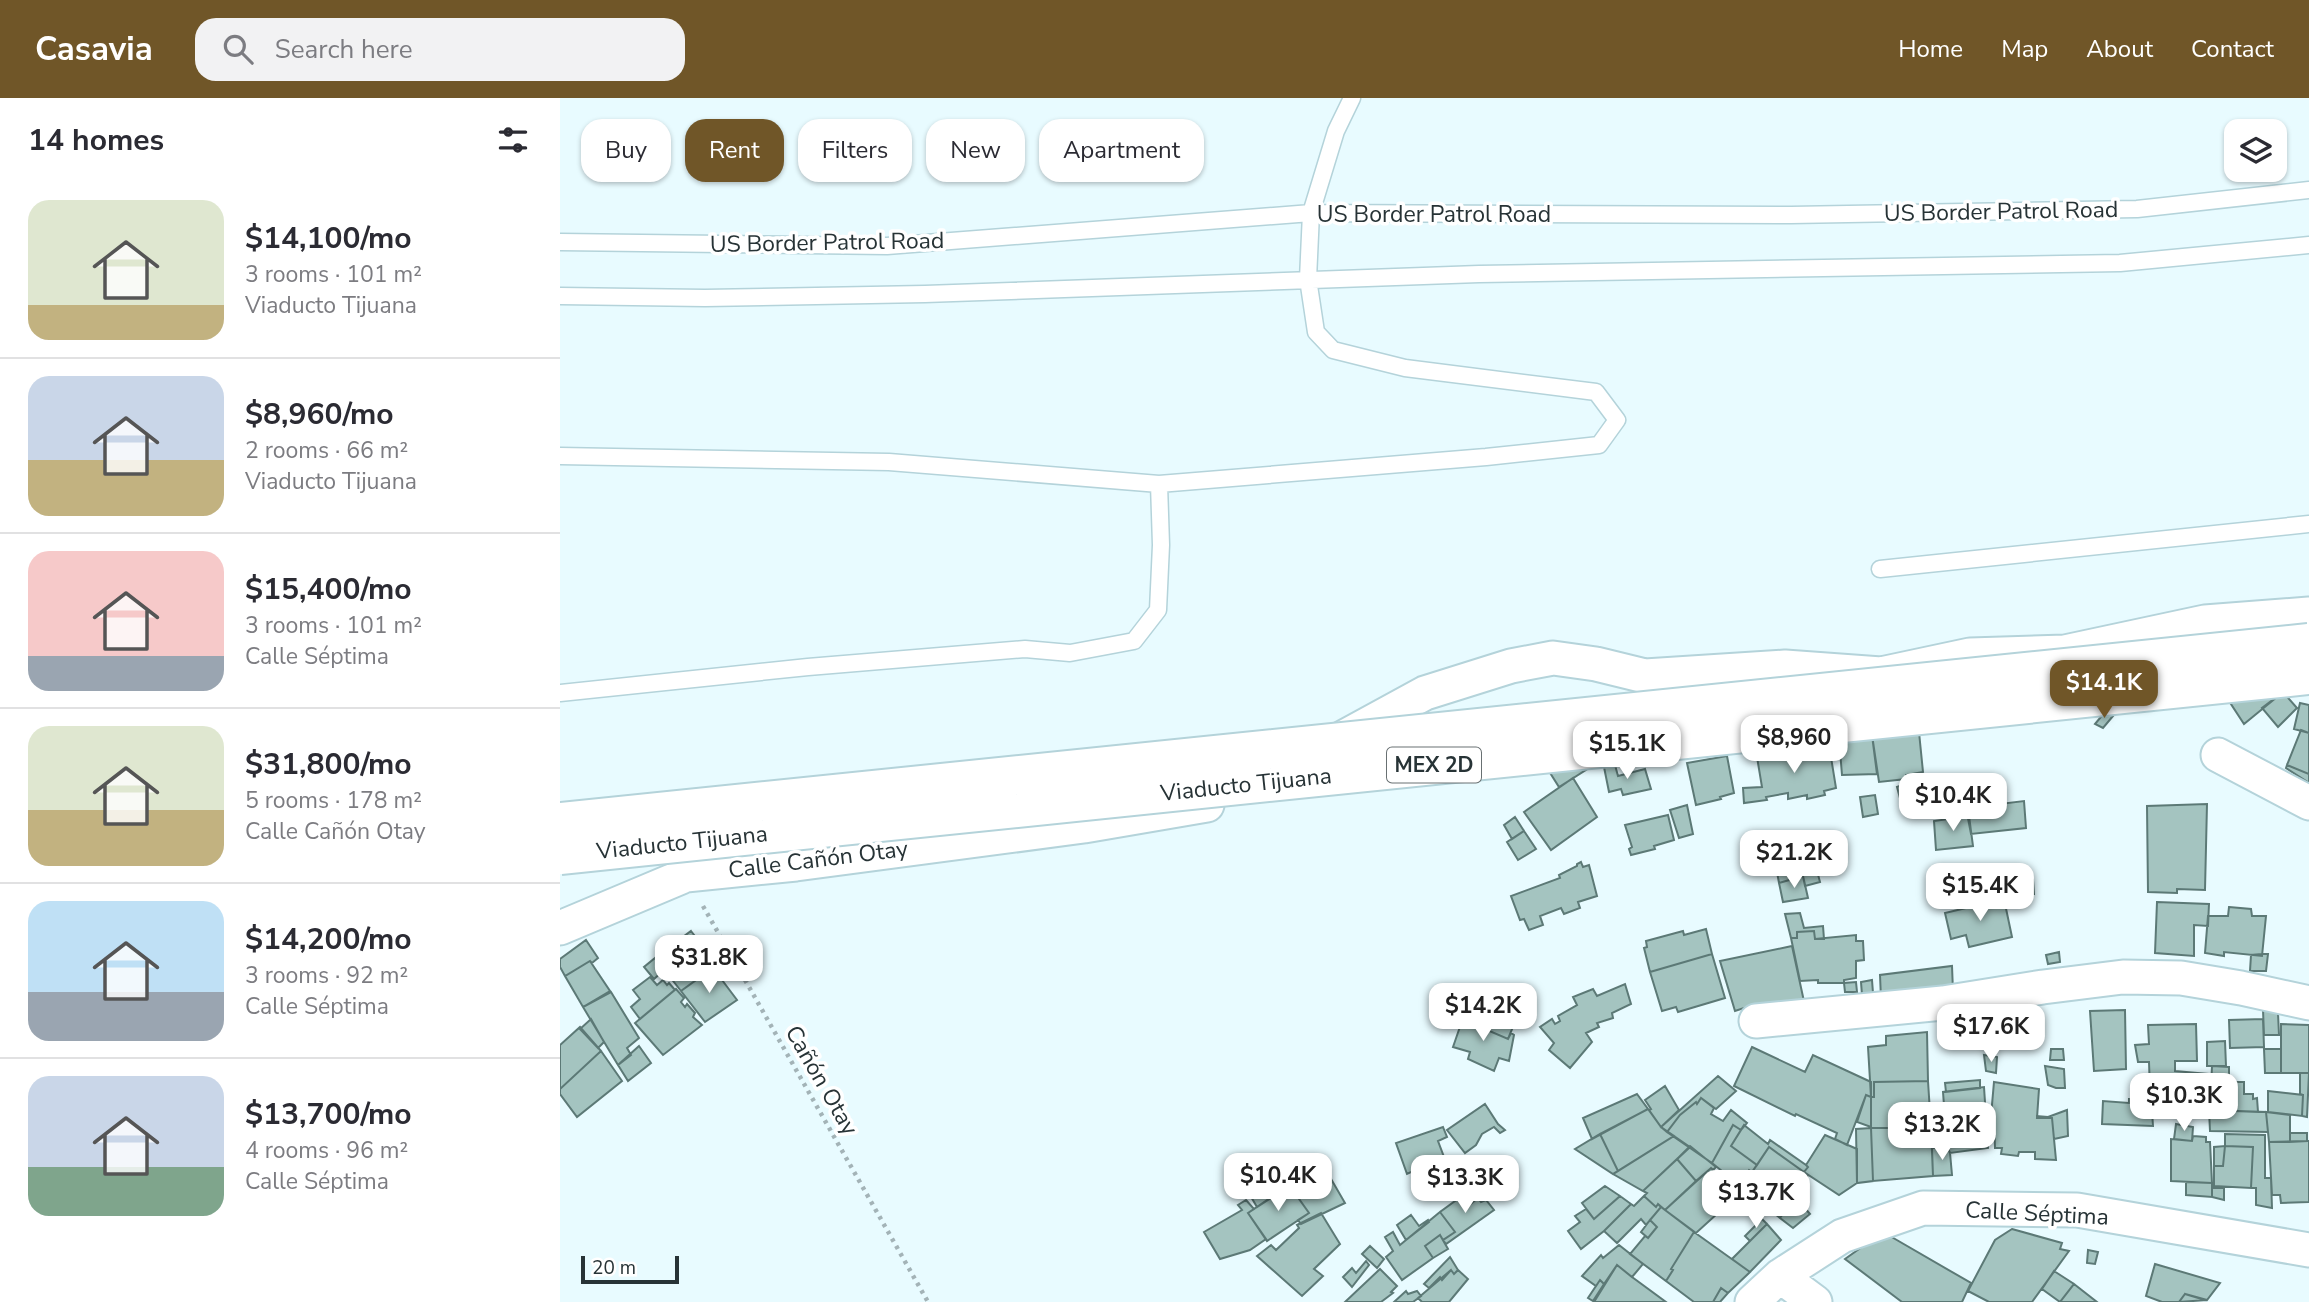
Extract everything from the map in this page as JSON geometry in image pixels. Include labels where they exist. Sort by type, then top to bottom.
[{"type":"highway","name":"Viaducto Tijuana","points":[[560,822],[2309,643]]},
{"type":"highway","name":"Viaducto Tijuana","points":[[560,855],[2309,676]]},
{"type":"street","name":"Calle Cañón Otay","points":[[560,928],[686,875],[796,864],[1084,826],[1262,795],[1326,748],[1425,693],[1511,666],[1553,658],[1596,664],[1645,676],[1786,667],[1881,674],[1970,654],[2065,652],[2205,622],[2309,614]]},
{"type":"street","points":[[2218,755],[2309,803]]},
{"type":"street","points":[[1756,1021],[1943,1003],[2123,977],[2181,978],[2309,1003]]},
{"type":"street","name":"Calle Séptima","points":[[1752,1302],[1780,1276],[1842,1236],[1923,1208],[2077,1210],[2309,1250]]},
{"type":"street","points":[[1780,1276],[1815,1302]]},
{"type":"lane","points":[[560,456],[889,462],[1159,484],[1599,445],[1617,420],[1596,392],[1405,368],[1333,350],[1317,332],[1308,279],[1311,213],[1336,131],[1352,98]]},
{"type":"lane","name":"US Border Patrol Road","points":[[560,243],[887,246],[1311,213],[1791,215],[2137,209],[2309,190]]},
{"type":"lane","points":[[560,296],[719,298],[1479,274],[2120,262],[2309,245]]},
{"type":"lane","points":[[560,693],[808,667],[1025,649],[1070,653],[1134,642],[1158,610],[1161,545],[1159,484]]},
{"type":"lane","points":[[1880,569],[2309,524]]},
{"type":"path","name":"Cañón Otay","points":[[686,875],[928,1302]]},
{"type":"building","points":[[2293,684],[2244,724],[2229,701]]},
{"type":"building","points":[[2283,692],[2297,708],[2278,727],[2262,708]]},
{"type":"building","points":[[2300,703],[2309,705],[2309,733],[2294,729]]},
{"type":"building","points":[[2105,712],[2113,716],[2103,728],[2095,724]]},
{"type":"building","points":[[1838,726],[1872,735],[1877,774],[1842,775]]},
{"type":"building","points":[[2301,730],[2309,733],[2309,774],[2287,765]]},
{"type":"building","points":[[1919,732],[1923,772],[1906,775],[1906,779],[1879,782],[1872,735]]},
{"type":"building","points":[[1829,745],[1836,788],[1824,791],[1825,795],[1807,799],[1807,795],[1788,799],[1788,793],[1766,797],[1767,800],[1744,803],[1743,788],[1762,787],[1757,757]]},
{"type":"building","points":[[1727,756],[1734,793],[1696,805],[1687,763]]},
{"type":"building","points":[[1615,765],[1618,776],[1645,769],[1651,789],[1623,795],[1621,789],[1609,792],[1604,767]]},
{"type":"building","points":[[2287,765],[2309,774],[2309,783],[2286,768]]},
{"type":"building","points":[[1547,768],[1589,768],[1559,787]]},
{"type":"building","points":[[1573,778],[1597,817],[1551,850],[1524,812]]},
{"type":"building","points":[[1912,782],[1916,798],[1901,802],[1897,787]]},
{"type":"building","points":[[1875,795],[1878,814],[1863,817],[1860,797]]},
{"type":"building","points":[[2005,795],[2005,803],[1993,805],[1993,797]]},
{"type":"building","points":[[2024,801],[2026,828],[1971,834],[1966,808]]},
{"type":"building","points":[[2207,804],[2205,890],[2148,892],[2147,806]]},
{"type":"building","points":[[1687,805],[1693,834],[1679,838],[1670,810]]},
{"type":"building","points":[[1668,815],[1674,840],[1654,846],[1655,849],[1631,855],[1629,849],[1632,847],[1625,825]]},
{"type":"building","points":[[1969,816],[1973,846],[1936,850],[1934,821]]},
{"type":"building","points":[[1515,817],[1524,831],[1512,839],[1504,825]]},
{"type":"building","points":[[1524,831],[1536,849],[1518,860],[1507,842]]},
{"type":"building","points":[[1812,854],[1813,866],[1791,870],[1790,858]]},
{"type":"building","points":[[1581,862],[1583,867],[1589,865],[1597,896],[1578,902],[1580,908],[1564,914],[1561,908],[1540,916],[1543,925],[1529,930],[1524,919],[1520,920],[1511,896],[1560,878],[1559,875]]},
{"type":"building","points":[[1816,867],[1820,882],[1805,886],[1803,876],[1779,883],[1777,872],[1801,868],[1803,873],[1807,873],[1806,870]]},
{"type":"building","points":[[1803,876],[1808,898],[1783,902],[1779,883]]},
{"type":"building","points":[[2033,880],[2034,894],[2003,897],[2001,889],[2022,886],[2022,882]]},
{"type":"building","points":[[2004,899],[2012,937],[1969,947],[1966,935],[1951,939],[1945,913]]},
{"type":"building","points":[[2157,902],[2209,904],[2208,926],[2194,925],[2194,956],[2155,953]]},
{"type":"building","points":[[2229,907],[2251,909],[2252,916],[2266,916],[2262,956],[2205,953],[2208,916],[2228,916]]},
{"type":"building","points":[[1800,913],[1804,928],[1823,926],[1824,939],[1815,939],[1814,931],[1797,932],[1797,938],[1791,938],[1785,914]]},
{"type":"building","points":[[1706,929],[1712,954],[1650,972],[1644,948],[1647,947],[1646,941],[1683,931],[1684,935]]},
{"type":"building","points":[[691,931],[719,967],[715,970],[713,968],[681,991],[655,958]]},
{"type":"building","points":[[1814,931],[1815,939],[1856,935],[1856,941],[1863,941],[1864,960],[1856,961],[1856,978],[1844,980],[1844,983],[1800,981],[1791,938],[1797,938],[1797,932]]},
{"type":"building","points":[[586,940],[598,958],[565,976],[560,967],[560,959]]},
{"type":"building","points":[[1792,946],[1805,1006],[1747,1017],[1744,1008],[1735,1011],[1720,961]]},
{"type":"building","points":[[2059,952],[2060,962],[2048,964],[2046,955]]},
{"type":"building","points":[[1712,954],[1725,998],[1678,1012],[1676,1007],[1662,1011],[1650,972]]},
{"type":"building","points":[[2268,954],[2266,971],[2250,971],[2251,955]]},
{"type":"building","points":[[655,958],[664,970],[654,979],[644,967]]},
{"type":"building","points":[[590,961],[610,991],[583,1007],[565,976]]},
{"type":"building","points":[[1952,966],[1953,991],[1881,999],[1880,975]]},
{"type":"building","points":[[713,968],[737,1000],[705,1022],[681,991]]},
{"type":"building","points":[[650,977],[657,985],[663,980],[675,990],[640,1019],[631,1007],[640,999],[633,990]]},
{"type":"building","points":[[1872,980],[1873,993],[1862,995],[1861,982]]},
{"type":"building","points":[[1856,982],[1857,992],[1845,992],[1844,983]]},
{"type":"building","points":[[1625,984],[1631,1004],[1612,1013],[1613,1018],[1597,1023],[1599,1027],[1586,1033],[1592,1042],[1570,1068],[1549,1050],[1554,1043],[1540,1027],[1552,1019],[1555,1024],[1560,1021],[1558,1016],[1577,1005],[1573,997],[1593,989],[1597,996]]},
{"type":"building","points":[[676,989],[684,998],[681,1002],[685,1007],[687,1004],[695,1013],[693,1017],[702,1025],[663,1055],[635,1023]]},
{"type":"building","points":[[611,992],[639,1038],[627,1048],[631,1055],[618,1065],[583,1007]]},
{"type":"building","points":[[1483,1003],[1488,1004],[1480,1027],[1508,1039],[1511,1033],[1514,1035],[1509,1061],[1499,1058],[1494,1071],[1468,1059],[1470,1052],[1453,1047],[1462,1021],[1476,1025]]},
{"type":"building","points":[[1488,1004],[1517,1017],[1508,1039],[1480,1027]]},
{"type":"building","points":[[2125,1010],[2126,1069],[2094,1071],[2090,1011]]},
{"type":"building","points":[[2263,1010],[2278,1013],[2279,1035],[2264,1035]]},
{"type":"building","points":[[591,1019],[604,1042],[598,1048],[580,1029]]},
{"type":"building","points":[[2263,1019],[2264,1047],[2230,1048],[2229,1020]]},
{"type":"building","points":[[2196,1024],[2197,1061],[2175,1061],[2175,1071],[2208,1074],[2209,1096],[2150,1091],[2149,1062],[2138,1062],[2135,1045],[2149,1044],[2148,1025]]},
{"type":"building","points":[[2281,1024],[2309,1025],[2309,1073],[2281,1073]]},
{"type":"building","points":[[580,1027],[601,1051],[560,1089],[560,1045]]},
{"type":"building","points":[[1927,1032],[1928,1081],[1874,1082],[1874,1097],[1871,1097],[1868,1047],[1886,1045],[1886,1036]]},
{"type":"building","points":[[2225,1041],[2226,1066],[2207,1066],[2207,1042]]},
{"type":"building","points":[[639,1046],[651,1063],[628,1081],[618,1065]]},
{"type":"building","points":[[1752,1047],[1805,1072],[1813,1055],[1871,1082],[1871,1097],[1866,1095],[1847,1145],[1835,1139],[1837,1133],[1734,1086]]},
{"type":"building","points":[[2051,1049],[2063,1049],[2064,1060],[2050,1060]]},
{"type":"building","points":[[2264,1049],[2281,1049],[2281,1073],[2265,1073]]},
{"type":"building","points":[[601,1051],[622,1081],[577,1117],[560,1094],[560,1089]]},
{"type":"building","points":[[1984,1055],[1997,1057],[1996,1073],[1986,1071]]},
{"type":"building","points":[[2045,1066],[2064,1069],[2065,1088],[2048,1085]]},
{"type":"building","points":[[2212,1066],[2229,1067],[2229,1082],[2244,1082],[2244,1094],[2253,1094],[2253,1099],[2257,1098],[2258,1112],[2210,1110]]},
{"type":"building","points":[[2300,1073],[2309,1073],[2307,1117],[2302,1116]]},
{"type":"building","points":[[1718,1076],[1736,1091],[1716,1109],[1701,1098],[1697,1104],[1696,1102],[1680,1115],[1667,1132],[1661,1127]]},
{"type":"building","points":[[1980,1080],[1980,1088],[1946,1092],[1945,1083]]},
{"type":"building","points":[[1928,1081],[1931,1128],[1871,1128],[1874,1082]]},
{"type":"building","points":[[1994,1082],[2039,1089],[2037,1118],[2052,1118],[2056,1160],[2035,1159],[2035,1152],[2019,1152],[2018,1156],[2001,1154],[2002,1148],[1995,1148],[1994,1117],[1991,1116]]},
{"type":"building","points":[[1665,1086],[1679,1110],[1661,1127],[1645,1100]]},
{"type":"building","points":[[1984,1087],[1988,1148],[1950,1153],[1947,1146],[1943,1092]]},
{"type":"building","points":[[2268,1091],[2303,1095],[2302,1116],[2268,1112]]},
{"type":"building","points":[[1637,1094],[1648,1109],[1592,1139],[1583,1118]]},
{"type":"building","points":[[1866,1095],[1871,1097],[1871,1127],[1857,1122]]},
{"type":"building","points":[[1701,1098],[1714,1108],[1711,1114],[1723,1121],[1731,1110],[1747,1123],[1741,1130],[1733,1125],[1712,1163],[1667,1132],[1680,1115],[1696,1102],[1697,1104]]},
{"type":"building","points":[[2129,1099],[2148,1100],[2153,1126],[2102,1124],[2103,1101],[2129,1103]]},
{"type":"building","points":[[1485,1104],[1505,1130],[1500,1133],[1494,1127],[1482,1134],[1476,1145],[1465,1153],[1447,1130]]},
{"type":"building","points":[[1648,1109],[1661,1127],[1674,1136],[1618,1171],[1600,1134]]},
{"type":"building","points":[[2067,1110],[2068,1136],[2054,1139],[2052,1118],[2037,1116],[2048,1117]]},
{"type":"building","points":[[2209,1110],[2266,1112],[2268,1132],[2210,1131]]},
{"type":"building","points":[[2266,1112],[2290,1115],[2290,1142],[2269,1142]]},
{"type":"building","points":[[2176,1124],[2193,1127],[2192,1141],[2174,1139]]},
{"type":"building","points":[[1733,1125],[1741,1130],[1731,1146],[1757,1165],[1752,1172],[1749,1170],[1741,1181],[1783,1213],[1780,1218],[1712,1163]]},
{"type":"building","points":[[1744,1125],[1768,1144],[1770,1140],[1808,1167],[1804,1172],[1769,1147],[1757,1165],[1731,1146]]},
{"type":"building","points":[[1443,1127],[1447,1137],[1438,1141],[1444,1157],[1407,1174],[1396,1143]]},
{"type":"building","points":[[1871,1128],[1873,1181],[1857,1183],[1856,1129]]},
{"type":"building","points":[[1871,1128],[1931,1128],[1933,1176],[1873,1181]]},
{"type":"building","points":[[1946,1133],[1947,1146],[1932,1148],[1931,1134]]},
{"type":"building","points":[[2290,1133],[2307,1133],[2307,1141],[2290,1142]]},
{"type":"building","points":[[1600,1134],[1618,1171],[1613,1174],[1575,1149]]},
{"type":"building","points":[[2225,1134],[2265,1135],[2265,1178],[2271,1178],[2272,1208],[2256,1205],[2256,1188],[2251,1188],[2253,1147],[2225,1146]]},
{"type":"building","points":[[1825,1135],[1857,1149],[1857,1183],[1839,1195],[1804,1172]]},
{"type":"building","points":[[1674,1136],[1690,1147],[1643,1191],[1613,1174]]},
{"type":"building","points":[[2193,1136],[2206,1137],[2206,1142],[2210,1142],[2212,1183],[2171,1181],[2171,1139],[2192,1141]]},
{"type":"building","points":[[2309,1141],[2309,1202],[2281,1203],[2280,1195],[2272,1195],[2269,1142]]},
{"type":"building","points":[[1690,1146],[1716,1167],[1696,1181],[1677,1159]]},
{"type":"building","points":[[1947,1146],[1952,1175],[1933,1176],[1932,1148]]},
{"type":"building","points":[[2225,1146],[2253,1147],[2251,1188],[2214,1186],[2214,1166],[2223,1166]]},
{"type":"building","points":[[2225,1146],[2223,1166],[2214,1166],[2214,1147]]},
{"type":"building","points":[[1769,1147],[1808,1175],[1783,1213],[1741,1181],[1749,1170],[1752,1172]]},
{"type":"building","points":[[1677,1159],[1696,1181],[1665,1210],[1658,1204],[1656,1207],[1644,1196],[1647,1193],[1643,1191]]},
{"type":"building","points":[[1711,1168],[1740,1193],[1696,1233],[1665,1210]]},
{"type":"building","points":[[1327,1172],[1345,1203],[1301,1224],[1298,1220],[1309,1213],[1292,1189]]},
{"type":"building","points":[[1265,1181],[1274,1196],[1257,1207],[1247,1190]]},
{"type":"building","points":[[2186,1182],[2212,1183],[2212,1197],[2186,1195]]},
{"type":"building","points":[[1289,1185],[1309,1213],[1267,1241],[1248,1213]]},
{"type":"building","points":[[1605,1186],[1620,1196],[1594,1219],[1582,1203]]},
{"type":"building","points":[[2212,1188],[2224,1188],[2224,1200],[2212,1197]]},
{"type":"building","points":[[1462,1196],[1468,1206],[1478,1198],[1481,1202],[1486,1200],[1494,1210],[1446,1244],[1443,1240],[1455,1232],[1440,1212]]},
{"type":"building","points":[[1620,1196],[1631,1204],[1581,1249],[1568,1231],[1580,1222],[1575,1216],[1586,1209],[1594,1219]]},
{"type":"building","points":[[1644,1196],[1656,1207],[1658,1204],[1661,1207],[1646,1225],[1641,1219],[1617,1243],[1604,1231],[1631,1204],[1634,1206]]},
{"type":"building","points":[[1795,1197],[1810,1214],[1793,1228],[1780,1218]]},
{"type":"building","points":[[1246,1200],[1254,1209],[1248,1213],[1266,1239],[1250,1250],[1220,1259],[1204,1232],[1242,1210],[1238,1205]]},
{"type":"building","points":[[1661,1207],[1694,1232],[1666,1281],[1630,1254],[1645,1236],[1648,1238],[1657,1227],[1650,1220]]},
{"type":"building","points":[[1440,1212],[1455,1232],[1443,1240],[1440,1235],[1425,1246],[1433,1258],[1402,1280],[1386,1257],[1393,1251],[1385,1237],[1393,1232],[1400,1245]]},
{"type":"building","points":[[1321,1213],[1340,1244],[1314,1269],[1323,1276],[1302,1296],[1257,1256],[1271,1245],[1276,1250],[1299,1228],[1297,1225]]},
{"type":"building","points":[[1411,1215],[1419,1226],[1428,1220],[1429,1222],[1406,1240],[1397,1225]]},
{"type":"building","points":[[1762,1219],[1767,1224],[1750,1241],[1745,1236]]},
{"type":"building","points":[[1650,1220],[1657,1227],[1648,1238],[1641,1232]]},
{"type":"building","points":[[1767,1224],[1781,1240],[1750,1272],[1732,1259]]},
{"type":"building","points":[[2012,1229],[2062,1243],[2060,1249],[2069,1251],[2032,1302],[1989,1302],[1968,1291],[1995,1240]]},
{"type":"building","points":[[1694,1232],[1750,1272],[1728,1293],[1721,1288],[1713,1302],[1694,1302],[1666,1281]]},
{"type":"building","points":[[1883,1232],[1971,1283],[1962,1302],[1902,1302],[1845,1259]]},
{"type":"building","points":[[1440,1235],[1448,1249],[1433,1258],[1425,1246]]},
{"type":"building","points":[[1619,1245],[1643,1264],[1632,1277],[1617,1265],[1604,1284],[1600,1280],[1596,1286],[1582,1276],[1601,1255],[1603,1258]]},
{"type":"building","points":[[1370,1246],[1384,1259],[1377,1268],[1362,1254]]},
{"type":"building","points":[[2088,1250],[2098,1252],[2095,1264],[2087,1263]]},
{"type":"building","points":[[1450,1257],[1458,1270],[1454,1274],[1451,1270],[1429,1288],[1424,1284]]},
{"type":"building","points":[[1366,1261],[1369,1265],[1352,1287],[1343,1277],[1352,1268],[1356,1273]]},
{"type":"building","points":[[2155,1264],[2220,1283],[2207,1300],[2185,1294],[2179,1302],[2162,1302],[2146,1296]]},
{"type":"building","points":[[1617,1265],[1632,1277],[1666,1302],[1594,1302]]},
{"type":"building","points":[[1380,1269],[1397,1286],[1391,1292],[1393,1293],[1381,1302],[1345,1302]]},
{"type":"building","points":[[1451,1270],[1454,1274],[1458,1270],[1468,1279],[1449,1302],[1422,1302],[1418,1298]]},
{"type":"building","points":[[2054,1271],[2074,1284],[2060,1302],[2042,1289]]},
{"type":"building","points":[[1600,1280],[1604,1284],[1593,1301],[1588,1298]]},
{"type":"building","points":[[2074,1284],[2097,1302],[2060,1302]]},
{"type":"building","points":[[1721,1288],[1728,1293],[1720,1302],[1713,1302]]},
{"type":"building","points":[[1406,1291],[1408,1294],[1417,1291],[1421,1296],[1413,1302],[1394,1302]]},
{"type":"building","points":[[2185,1294],[2205,1300],[2207,1300],[2179,1302]]}]
